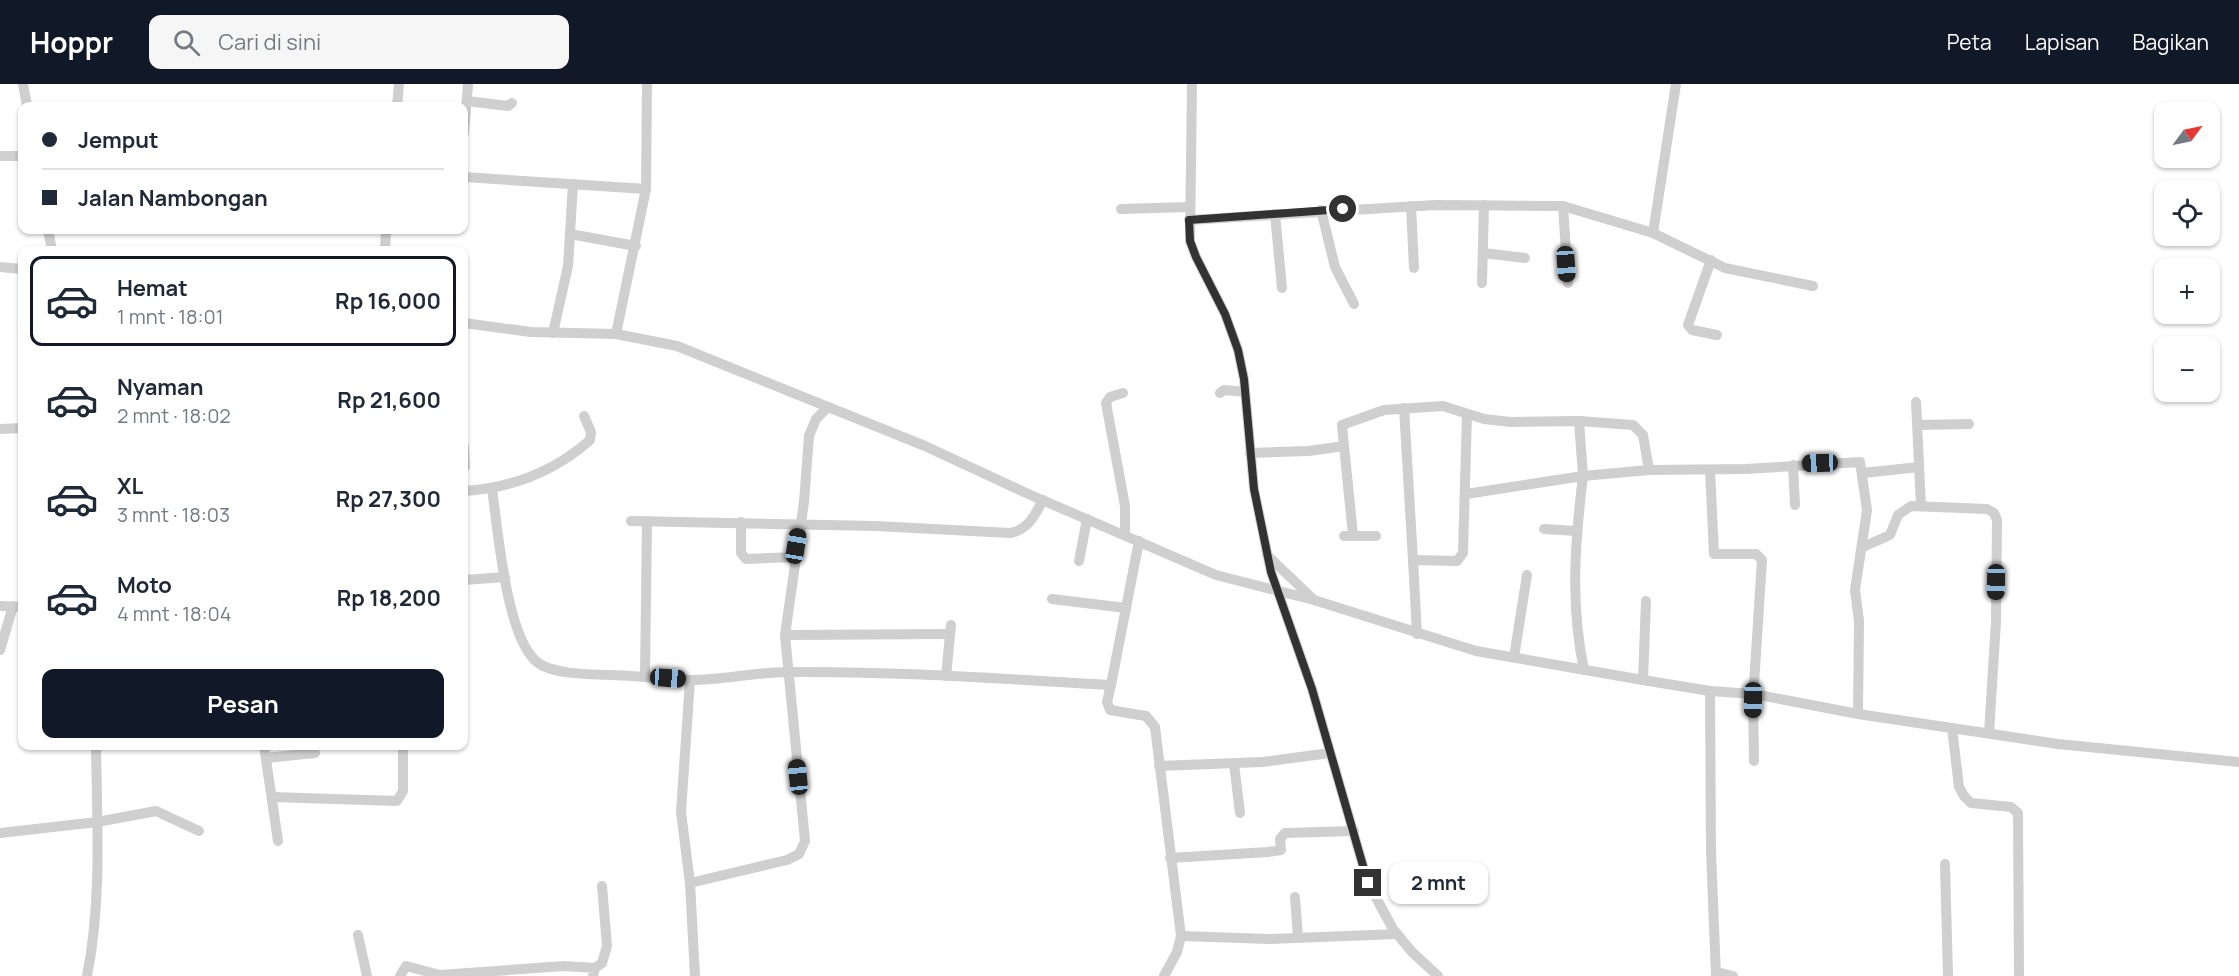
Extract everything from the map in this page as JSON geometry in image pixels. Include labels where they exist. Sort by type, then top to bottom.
[{"type":"street","points":[[23,84],[26,102]]},
{"type":"street","points":[[397,102],[399,84]]},
{"type":"street","points":[[468,84],[467,101],[508,106],[512,103]]},
{"type":"street","points":[[616,334],[646,189],[647,84]]},
{"type":"street","points":[[1192,84],[1190,241],[1232,330],[1245,392],[1254,489],[1277,592],[1312,689],[1372,894],[1397,934],[1438,976]]},
{"type":"street","points":[[1653,233],[1676,84]]},
{"type":"street","points":[[0,156],[18,156]]},
{"type":"street","points":[[468,177],[646,189]]},
{"type":"street","points":[[553,333],[568,266],[573,184]]},
{"type":"street","points":[[1482,283],[1485,206]]},
{"type":"street","points":[[1189,220],[1321,210],[1563,206],[1653,233],[1725,268],[1813,286]]},
{"type":"street","points":[[1563,206],[1568,283]]},
{"type":"street","points":[[1121,209],[1189,207]]},
{"type":"street","points":[[1411,207],[1414,268]]},
{"type":"street","points":[[1321,210],[1335,267],[1354,304]]},
{"type":"street","points":[[1275,214],[1282,288]]},
{"type":"street","points":[[570,234],[636,246]]},
{"type":"street","points":[[1483,253],[1525,258]]},
{"type":"street","points":[[1711,260],[1689,325],[1692,330],[1716,335]]},
{"type":"street","points":[[0,267],[18,269]]},
{"type":"street","points":[[468,323],[553,333],[616,334],[677,346],[823,408],[925,446],[1216,575],[1314,600],[1476,651],[1710,691],[1755,694],[1858,714],[1952,728],[2114,751],[2239,762]]},
{"type":"street","points":[[1220,393],[1224,390],[1245,392]]},
{"type":"street","points":[[1123,393],[1110,397],[1106,402],[1125,506],[1125,535]]},
{"type":"street","points":[[1916,402],[1921,506]]},
{"type":"street","points":[[1376,536],[1348,536],[1342,425],[1384,410],[1449,406],[1484,419],[1511,422],[1580,421],[1628,424],[1638,428],[1647,446],[1649,470]]},
{"type":"street","points":[[690,883],[787,860],[799,854],[805,841],[785,634],[809,436],[823,408]]},
{"type":"street","points":[[1404,408],[1417,634]]},
{"type":"street","points":[[1413,560],[1460,560],[1466,494],[1467,414]]},
{"type":"street","points":[[468,491],[492,489],[532,477],[585,445],[591,436],[584,416]]},
{"type":"street","points":[[1580,421],[1583,477],[1576,531],[1574,599],[1584,670]]},
{"type":"street","points":[[1918,426],[1969,424]]},
{"type":"street","points":[[0,429],[18,428]]},
{"type":"street","points":[[1250,453],[1309,451],[1344,446]]},
{"type":"street","points":[[1466,494],[1649,470],[1710,470],[1860,462],[1867,510],[1855,590],[1859,621],[1858,714]]},
{"type":"street","points":[[1793,465],[1795,505]]},
{"type":"street","points":[[1863,473],[1919,467]]},
{"type":"street","points":[[1710,470],[1714,554],[1756,554],[1762,560],[1754,762]]},
{"type":"street","points":[[492,489],[505,577],[517,628],[525,646],[537,662],[546,667],[567,671],[690,680],[787,672],[946,676],[1111,685]]},
{"type":"street","points":[[632,520],[1010,533],[1029,523],[1043,500]]},
{"type":"street","points":[[1863,547],[1890,535],[1902,510],[1921,506],[1987,509],[1994,513],[1997,520],[1996,622],[1989,733]]},
{"type":"street","points":[[1079,561],[1087,519]]},
{"type":"street","points":[[645,677],[647,521]]},
{"type":"street","points":[[741,522],[741,553],[746,559],[795,557]]},
{"type":"street","points":[[1545,529],[1576,531]]},
{"type":"street","points":[[1139,541],[1107,702],[1110,710],[1146,716],[1153,722],[1181,936],[1177,952],[1164,976]]},
{"type":"street","points":[[1268,555],[1314,600]]},
{"type":"street","points":[[1514,657],[1527,575]]},
{"type":"street","points":[[468,580],[505,577]]},
{"type":"street","points":[[1052,599],[1126,608]]},
{"type":"street","points":[[1643,680],[1646,601]]},
{"type":"street","points":[[0,606],[18,607],[0,650]]},
{"type":"street","points":[[785,634],[950,630],[946,676]]},
{"type":"street","points":[[690,680],[681,812],[690,883],[695,976]]},
{"type":"street","points":[[1710,691],[1711,862],[1716,974],[1733,976]]},
{"type":"street","points":[[1952,728],[1959,787],[1964,796],[1971,803],[2011,807],[2018,813],[2019,976]]},
{"type":"street","points":[[87,976],[93,945],[97,822],[96,750]]},
{"type":"street","points":[[265,750],[278,841]]},
{"type":"street","points":[[272,796],[397,801],[403,791],[404,750]]},
{"type":"street","points":[[266,758],[315,753]]},
{"type":"street","points":[[1159,765],[1234,764],[1330,753]]},
{"type":"street","points":[[1234,764],[1240,813]]},
{"type":"street","points":[[0,833],[97,822],[156,811],[199,831]]},
{"type":"street","points":[[1170,858],[1268,852],[1281,850],[1281,836],[1286,833],[1354,831]]},
{"type":"street","points":[[1945,864],[1948,976]]},
{"type":"street","points":[[400,976],[406,966],[440,975],[564,966],[594,972],[602,963],[607,946],[602,886]]},
{"type":"street","points":[[1295,897],[1298,938]]},
{"type":"street","points":[[1181,936],[1298,938],[1397,934]]},
{"type":"street","points":[[358,935],[366,976]]},
{"type":"route","points":[[1343,209],[1189,220],[1190,241],[1196,257],[1225,314],[1238,350],[1244,379],[1254,489],[1271,572],[1312,689],[1368,883]]}]
